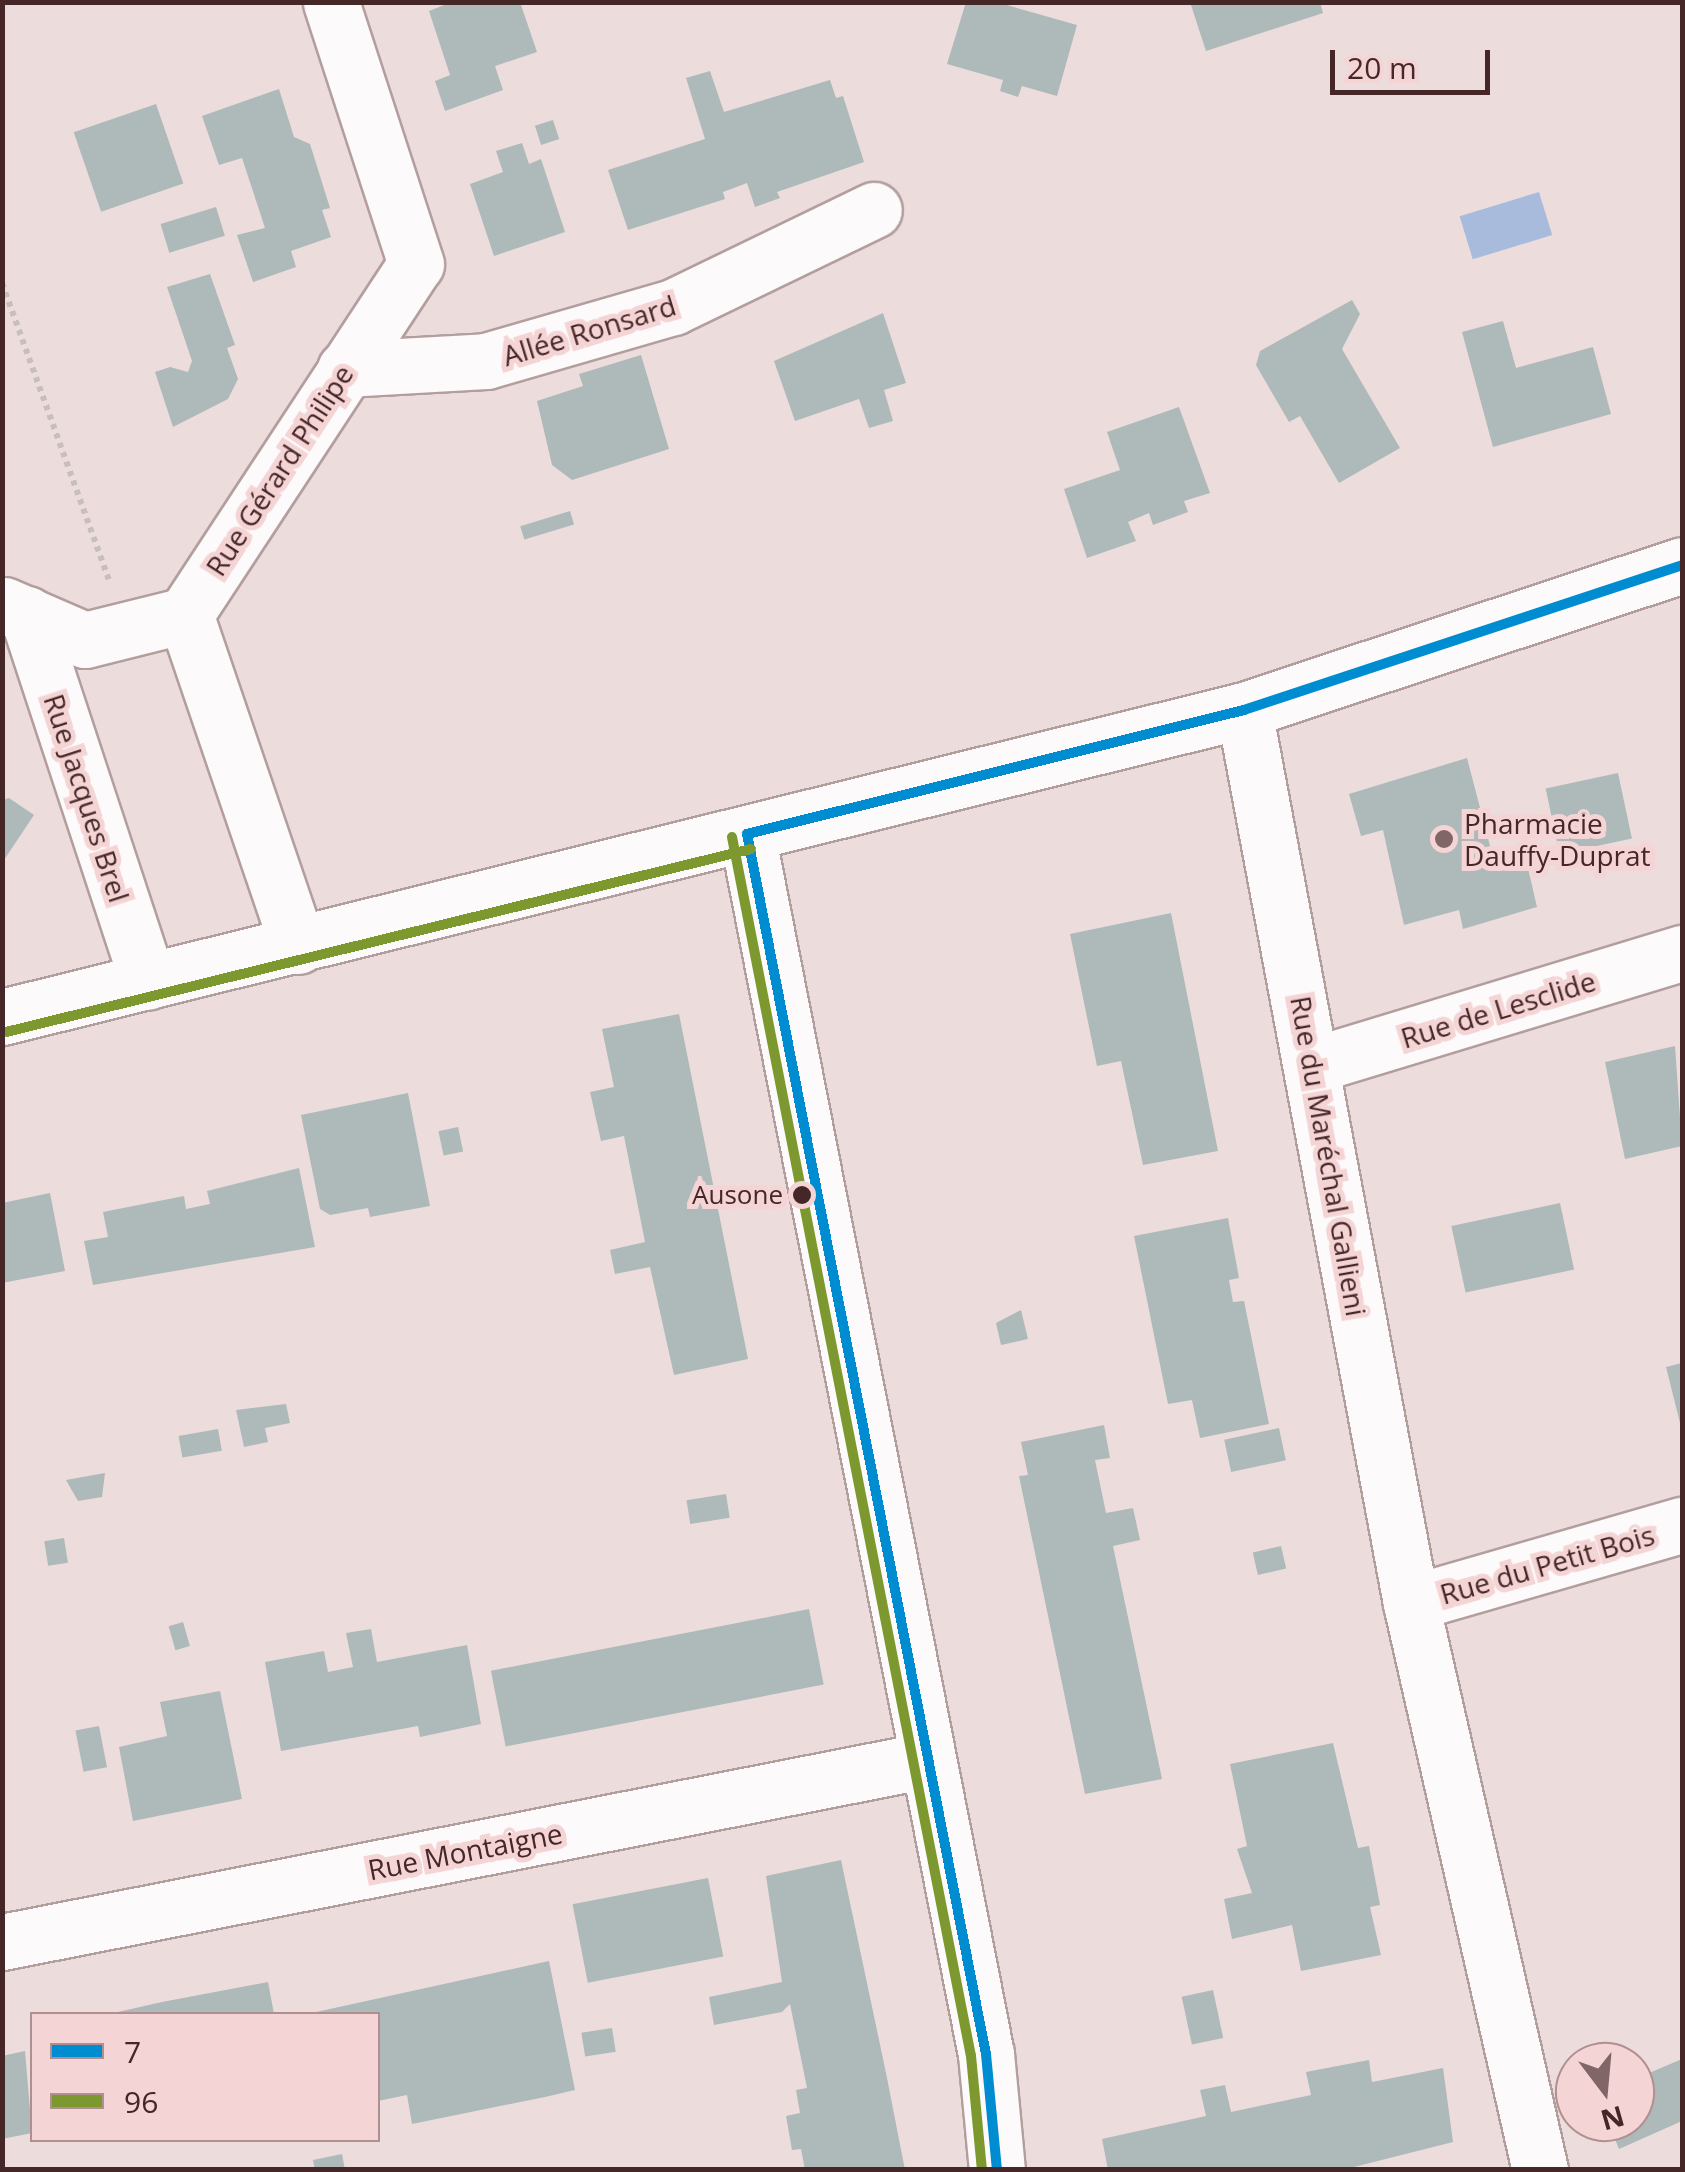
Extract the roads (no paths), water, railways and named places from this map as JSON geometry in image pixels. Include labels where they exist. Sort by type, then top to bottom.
[{"type":"street","name":"Rue Gérard Philipe","points":[[186,615],[416,264],[331,2]]},
{"type":"street","name":"Allée Ronsard","points":[[344,370],[486,361],[673,308],[874,210]]},
{"type":"street","points":[[2,1017],[1244,710],[1682,566]]},
{"type":"street","name":"Rue Jacques Brel","points":[[14,609],[85,640],[186,615]]},
{"type":"street","name":"Rue Jacques Brel","points":[[14,609],[148,982]]},
{"type":"street","points":[[186,615],[298,946]]},
{"type":"street","name":"Rue du Maréchal Gallieni","points":[[1244,710],[1412,1603],[1540,2170]]},
{"type":"street","points":[[747,834],[986,2054],[997,2170]]},
{"type":"street","name":"Rue de Lesclide","points":[[1313,1065],[1682,952]]},
{"type":"street","name":"Rue du Petit Bois","points":[[1412,1603],[1682,1525]]},
{"type":"street","name":"Rue Montaigne","points":[[2,1942],[927,1760]]},
{"type":"water","points":[[1539,192],[1552,235],[1473,259],[1460,216]]},
{"type":"place","name":"Pharmacie Dauffy-Duprat","points":[[1444,839]]},
{"type":"place","name":"Ausone","points":[[802,1195]]}]
